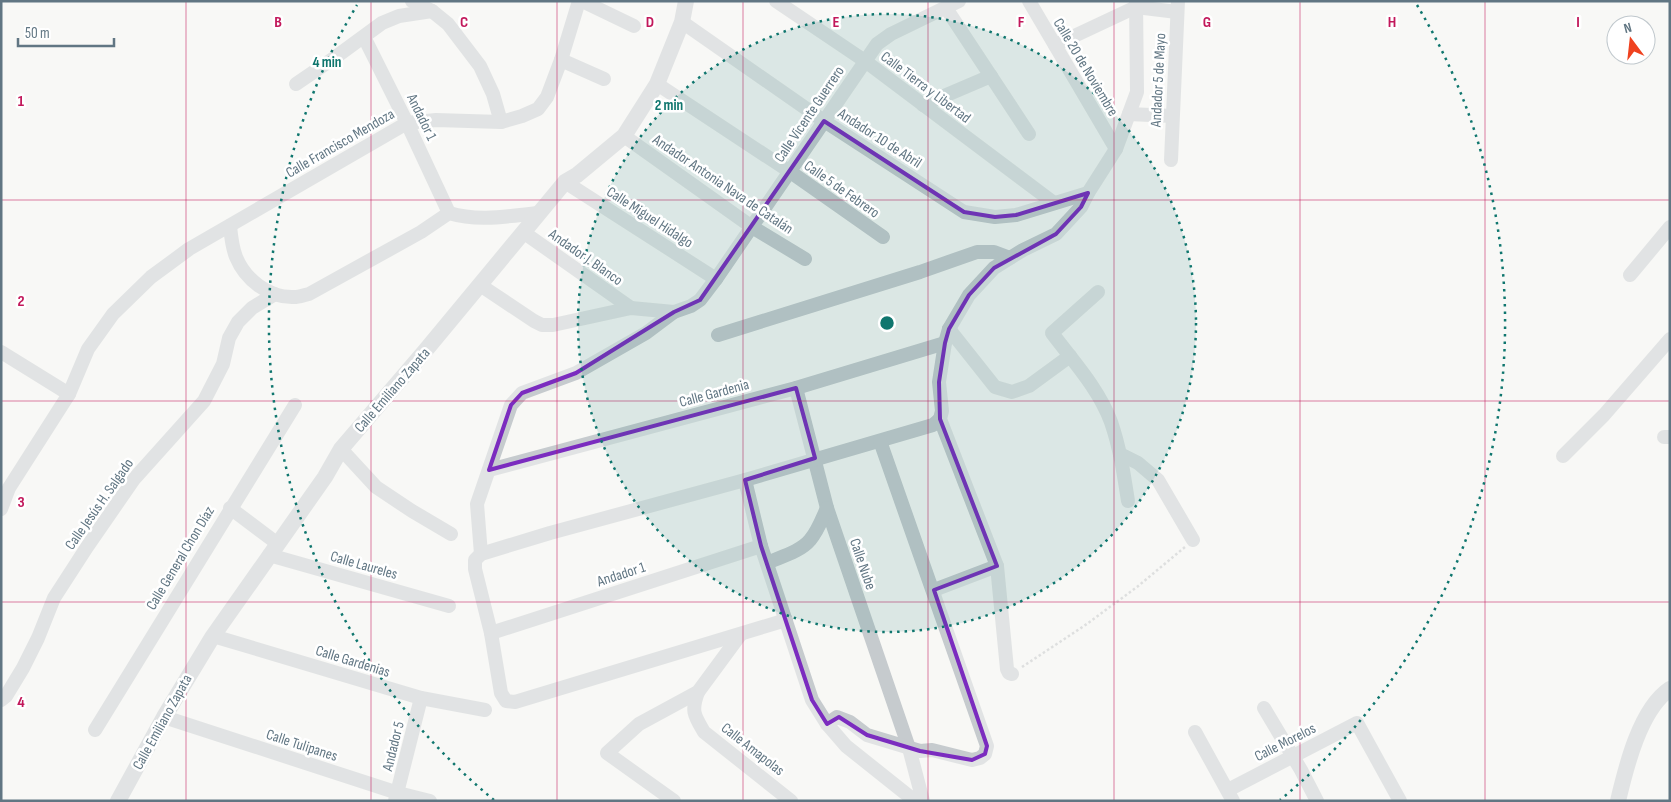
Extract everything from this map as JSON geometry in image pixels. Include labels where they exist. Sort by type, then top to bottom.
[{"type":"street","points":[[412,1],[432,11],[448,24],[480,66],[493,94],[501,122]]},
{"type":"street","points":[[581,1],[634,26]]},
{"type":"street","name":"Calle Francisco Mendoza","points":[[1,509],[9,488],[68,394],[88,349],[113,314],[151,277],[190,249],[407,123],[436,120],[501,122],[538,109],[547,97],[581,1]]},
{"type":"street","name":"Calle Emiliano Zapata","points":[[118,801],[164,717],[213,636],[325,477],[340,449],[565,182],[624,136],[658,84],[682,22],[686,1]]},
{"type":"street","name":"Calle Tierra y Libertad","points":[[776,1],[865,61],[1054,203]]},
{"type":"street","name":"Calle Vicente Guerrero","points":[[740,635],[515,702],[506,701],[501,693],[491,633],[475,569],[475,560],[481,554],[477,504],[511,404],[522,392],[576,373],[646,333],[674,312],[691,306],[700,300],[878,44],[890,34],[959,1]]},
{"type":"street","name":"Calle 20 de Noviembre","points":[[1029,1],[1116,149]]},
{"type":"street","points":[[1012,674],[1007,669],[997,566],[940,419],[942,411],[939,382],[947,336],[969,295],[994,268],[1056,234],[1081,207],[1116,149],[1137,92],[1136,4]]},
{"type":"street","points":[[1055,45],[1136,4],[1178,6]]},
{"type":"street","name":"Andador 5 de Mayo","points":[[1171,160],[1178,6]]},
{"type":"street","points":[[946,8],[1029,134]]},
{"type":"street","points":[[296,84],[382,23],[399,16],[432,11]]},
{"type":"street","name":"Andador 10 de Abril","points":[[682,22],[824,121],[964,212],[995,217],[1016,215],[1054,203]]},
{"type":"street","name":"Andador 1","points":[[364,37],[449,213]]},
{"type":"street","points":[[561,60],[604,79]]},
{"type":"street","points":[[923,105],[991,76]]},
{"type":"street","name":"Calle 5 de Febrero","points":[[658,84],[883,237]]},
{"type":"street","points":[[1129,114],[1172,116]]},
{"type":"street","name":"Andador Antonia Nava de Catalán","points":[[624,136],[752,227],[805,259]]},
{"type":"street","name":"Calle Miguel Hidalgo","points":[[565,182],[716,279]]},
{"type":"street","points":[[1054,203],[1088,193]]},
{"type":"street","points":[[230,226],[235,254],[243,272],[256,284],[275,294],[294,297],[309,294],[421,232],[449,213],[465,218],[487,219],[538,213]]},
{"type":"street","points":[[1630,275],[1670,227]]},
{"type":"street","name":"Andador J. Blanco","points":[[523,232],[630,308]]},
{"type":"street","points":[[718,335],[920,272],[977,252],[994,252],[1010,258]]},
{"type":"street","points":[[480,285],[542,325],[553,325],[630,308],[674,312]]},
{"type":"street","points":[[1098,292],[1052,333],[1093,386],[1111,421],[1120,454],[1128,501]]},
{"type":"street","name":"Calle Jesús H. Salgado","points":[[1,700],[6,696],[23,668],[38,638],[54,598],[92,539],[134,479],[204,401],[223,364],[229,338],[238,322],[252,308],[275,294]]},
{"type":"street","points":[[947,336],[995,387],[1012,392],[1029,386],[1070,356]]},
{"type":"street","name":"Calle Gardenia","points":[[489,470],[796,388],[947,336]]},
{"type":"street","points":[[1563,456],[1664,351],[1670,339]]},
{"type":"street","points":[[1,352],[68,394]]},
{"type":"street","name":"Calle Nube","points":[[796,388],[827,508],[909,748],[923,801]]},
{"type":"street","name":"Calle General Chon Díaz","points":[[95,730],[295,404]]},
{"type":"street","points":[[481,554],[880,441],[933,425],[940,419]]},
{"type":"street","points":[[827,724],[837,717],[850,722],[867,735],[920,751],[932,750],[972,760],[980,758],[985,754],[988,746],[880,441]]},
{"type":"street","points":[[340,449],[376,486],[412,511],[451,534]]},
{"type":"street","points":[[1120,454],[1138,463],[1158,480],[1193,540]]},
{"type":"street","points":[[745,480],[761,546],[812,700],[827,724],[846,746],[915,801]]},
{"type":"street","points":[[230,508],[274,550]]},
{"type":"street","points":[[767,563],[809,542],[818,529],[827,508]]},
{"type":"street","name":"Andador 1","points":[[491,633],[761,546]]},
{"type":"street","name":"Calle Laureles","points":[[274,550],[449,606]]},
{"type":"street","points":[[934,590],[997,566]]},
{"type":"street","points":[[674,801],[607,753],[639,724],[698,692],[740,635],[786,620]]},
{"type":"street","name":"Calle Gardenias","points":[[213,636],[421,698],[485,710]]},
{"type":"street","points":[[1620,799],[1638,736],[1648,715],[1670,689]]},
{"type":"street","name":"Calle Amapolas","points":[[698,692],[693,706],[696,717],[704,732],[791,801]]},
{"type":"street","name":"Andador 5","points":[[396,797],[421,698]]},
{"type":"street","points":[[1264,708],[1317,801]]},
{"type":"street","name":"Calle Tulipanes","points":[[164,717],[396,797],[430,801]]},
{"type":"street","name":"Calle Morelos","points":[[1231,795],[1293,757],[1357,723],[1400,801]]},
{"type":"street","points":[[1195,732],[1231,795]]},
{"type":"path","points":[[1012,674],[1137,588],[1193,540]]},
{"type":"highlighted area","points":[[824,121],[964,212],[995,217],[1016,215],[1088,193],[1081,207],[1056,234],[994,268],[969,295],[949,329],[945,343],[939,382],[940,419],[997,566],[934,590],[987,746],[985,754],[972,760],[920,751],[867,735],[839,717],[827,724],[812,700],[761,546],[745,480],[815,458],[796,388],[489,470],[511,405],[522,393],[576,373],[674,312],[700,300]]}]
